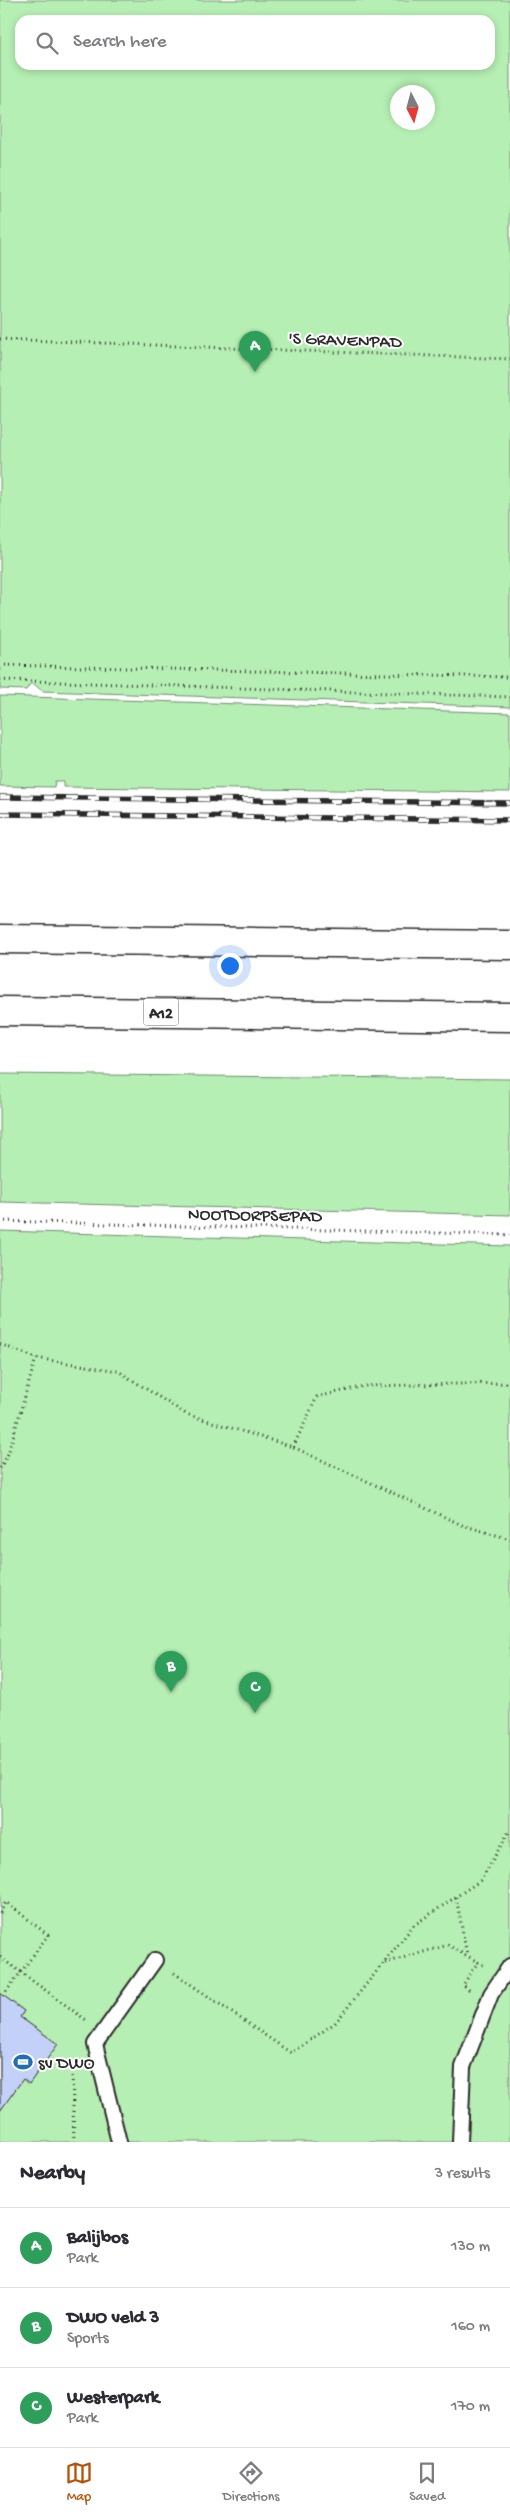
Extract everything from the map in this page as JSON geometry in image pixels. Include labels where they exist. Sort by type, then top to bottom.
[{"type":"highway","points":[[0,939],[510,945]]},
{"type":"highway","name":"A12","points":[[0,1010],[510,1017]]},
{"type":"lane","points":[[119,2142],[95,2044],[155,1960]]},
{"type":"lane","points":[[460,2142],[463,2067],[491,1994],[510,1966]]},
{"type":"path","name":"'S GRAVENPAD","points":[[0,339],[510,359]]},
{"type":"path","points":[[0,665],[510,677]]},
{"type":"path","points":[[0,680],[510,697]]},
{"type":"path","name":"NOOTDORPSEPAD","points":[[0,1221],[510,1234]]},
{"type":"path","points":[[0,1344],[36,1358],[118,1371],[186,1414],[293,1447],[462,1525],[510,1539]]},
{"type":"path","points":[[0,1468],[8,1454],[36,1358]]},
{"type":"path","points":[[293,1447],[317,1397],[364,1386],[510,1383]]},
{"type":"path","points":[[155,1960],[291,2052],[335,2023],[414,1925],[481,1880],[510,1830]]},
{"type":"path","points":[[456,1897],[467,1956]]},
{"type":"path","points":[[0,1913],[6,1902],[48,1935],[3,1996]]},
{"type":"path","points":[[385,1963],[448,1944],[484,1966]]},
{"type":"path","points":[[0,1957],[102,2032]]},
{"type":"path","points":[[72,2070],[74,2142]]},
{"type":"green space","points":[[0,0],[510,0],[510,707],[42,691],[34,684],[30,684],[26,690],[0,689]]},
{"type":"green space","points":[[0,696],[510,713],[510,792],[63,787],[63,781],[55,781],[54,787],[0,786]]},
{"type":"green space","points":[[0,1074],[510,1079],[510,1215],[0,1202]]},
{"type":"green space","points":[[0,1231],[510,1246],[510,2142],[0,2142]]},
{"type":"building","name":"sv DWO","points":[[0,1993],[24,2011],[20,2017],[58,2044],[29,2084],[23,2079],[0,2111]]},
{"type":"railway","points":[[0,797],[510,803]]},
{"type":"railway","points":[[0,814],[510,820]]},
{"type":"place","name":"Balijbos","points":[[255,372]]},
{"type":"place","name":"DWO veld 3","points":[[171,1692]]},
{"type":"place","name":"Westerpark","points":[[255,1713]]},
{"type":"place","name":"sv DWO","points":[[23,2062]]}]
